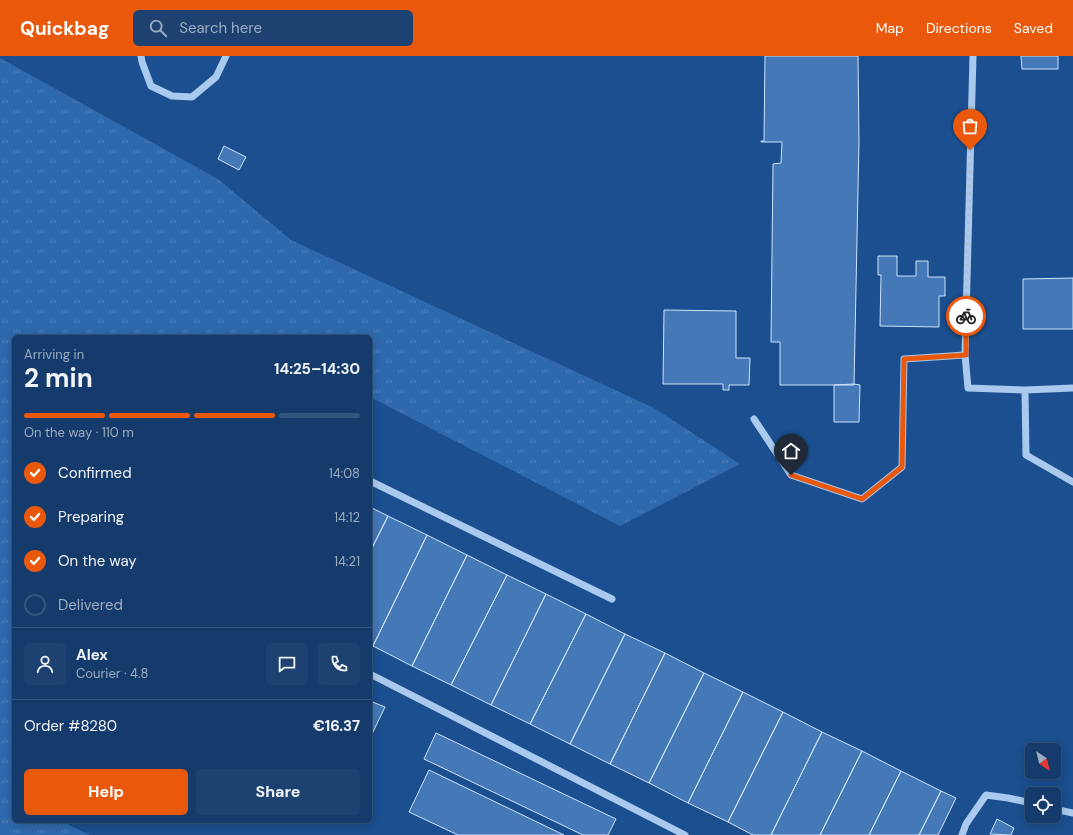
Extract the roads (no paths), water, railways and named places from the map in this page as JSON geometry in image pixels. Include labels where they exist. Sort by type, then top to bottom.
[{"type":"lane","points":[[141,56],[151,86],[172,96],[192,96],[216,77],[226,56]]},
{"type":"lane","points":[[973,56],[966,355],[968,388],[1025,390],[1073,388]]},
{"type":"lane","points":[[754,419],[791,475],[862,499],[902,467],[904,359],[966,355]]},
{"type":"lane","points":[[1025,390],[1026,455],[1073,482]]},
{"type":"lane","points":[[372,482],[612,598]]},
{"type":"lane","points":[[372,675],[684,835]]},
{"type":"lane","points":[[962,835],[966,824],[986,795],[1025,802]]},
{"type":"lane","points":[[1061,810],[1073,813]]}]
